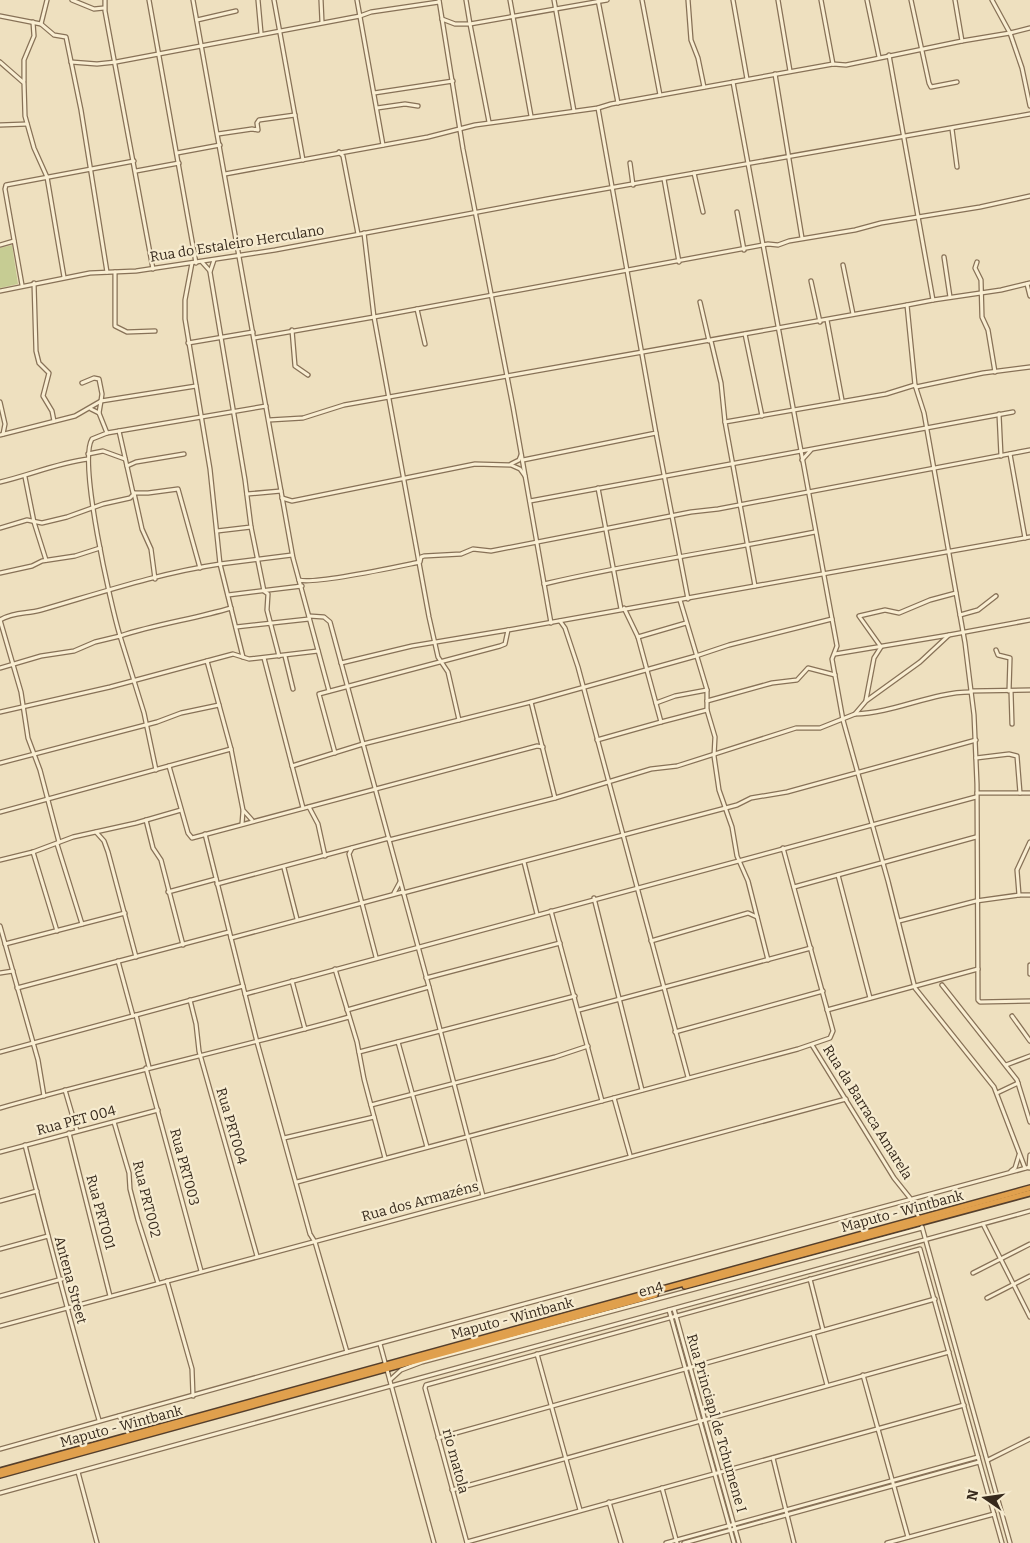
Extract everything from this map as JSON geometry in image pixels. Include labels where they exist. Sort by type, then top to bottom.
[{"type":"highway","name":"Maputo - Wintbank","points":[[921,1223],[1030,1188]]},
{"type":"highway","name":"Maputo - Wintbank","points":[[0,1473],[1030,1193]]},
{"type":"highway","name":"Maputo - Wintbank","points":[[0,1473],[129,1435],[387,1367]]},
{"type":"street","points":[[41,24],[47,0]]},
{"type":"street","points":[[72,0],[94,9],[104,8]]},
{"type":"street","points":[[105,0],[104,8],[116,62],[153,269]]},
{"type":"street","points":[[149,0],[179,163],[194,263],[184,306],[188,343],[202,419],[220,564],[243,657]]},
{"type":"street","points":[[192,0],[220,145],[292,555],[329,691]]},
{"type":"street","points":[[258,0],[261,33]]},
{"type":"street","points":[[274,0],[303,160]]},
{"type":"street","points":[[321,0],[322,22]]},
{"type":"street","points":[[356,0],[383,144]]},
{"type":"street","points":[[466,0],[489,122]]},
{"type":"street","points":[[510,0],[531,116]]},
{"type":"street","points":[[554,0],[574,111]]},
{"type":"street","points":[[442,20],[455,24],[470,24],[607,0]]},
{"type":"street","points":[[642,0],[660,95]]},
{"type":"street","points":[[688,0],[691,40],[698,58],[704,87]]},
{"type":"street","points":[[733,0],[747,79]]},
{"type":"street","points":[[778,0],[790,71]]},
{"type":"street","points":[[821,0],[833,64]]},
{"type":"street","points":[[867,0],[879,57]]},
{"type":"street","points":[[911,0],[926,76],[931,87],[957,82]]},
{"type":"street","points":[[955,0],[962,41]]},
{"type":"street","points":[[992,0],[1010,33],[1022,68],[1030,106]]},
{"type":"street","points":[[71,62],[97,64],[116,62],[261,33],[360,16],[371,12],[439,1],[460,128],[523,460],[551,622]]},
{"type":"street","points":[[598,1],[618,102]]},
{"type":"street","points":[[197,20],[236,10]]},
{"type":"street","points":[[0,16],[41,24],[54,35],[65,35],[91,170],[107,272]]},
{"type":"street","points":[[33,22],[34,36],[24,60],[27,124],[34,148],[47,177],[64,277]]},
{"type":"street","points":[[225,174],[346,150],[428,137],[489,122],[598,108],[618,102],[790,71],[833,64],[846,65],[1030,28]]},
{"type":"street","points":[[889,55],[933,300]]},
{"type":"street","points":[[0,62],[24,82]]},
{"type":"street","points":[[775,74],[802,238]]},
{"type":"street","points":[[374,93],[453,81]]},
{"type":"street","points":[[733,82],[746,164],[837,646],[832,658],[843,720],[899,921],[914,986],[989,1080],[997,1094],[1019,1154],[1028,1168]]},
{"type":"street","points":[[377,108],[405,104],[418,106]]},
{"type":"street","points":[[598,108],[626,270],[688,599]]},
{"type":"street","name":"Rua do Estaleiro Herculano","points":[[0,291],[64,277],[153,269],[240,256],[1030,114]]},
{"type":"street","points":[[218,134],[252,129],[258,130],[256,123],[260,119],[295,115]]},
{"type":"street","points":[[0,125],[27,124]]},
{"type":"street","points":[[952,129],[957,167]]},
{"type":"street","points":[[177,153],[220,145]]},
{"type":"street","points":[[343,156],[346,150]]},
{"type":"street","points":[[339,152],[343,156],[358,234]]},
{"type":"street","points":[[22,285],[5,187],[47,177],[134,161]]},
{"type":"street","points":[[136,171],[179,163]]},
{"type":"street","points":[[630,163],[633,185]]},
{"type":"street","points":[[694,173],[702,212]]},
{"type":"street","points":[[664,179],[679,262]]},
{"type":"street","points":[[254,338],[490,294],[679,262],[1030,196]]},
{"type":"street","points":[[737,212],[744,250]]},
{"type":"street","points":[[364,233],[374,317],[403,479],[435,643],[440,662],[448,672]]},
{"type":"street","points":[[0,245],[14,241]]},
{"type":"street","points":[[944,257],[950,297]]},
{"type":"street","points":[[214,260],[210,272],[251,527],[264,591],[268,594],[267,610],[279,656]]},
{"type":"street","points":[[202,262],[210,272]]},
{"type":"street","points":[[977,262],[975,268],[981,280],[982,317],[988,330],[995,372]]},
{"type":"street","points":[[843,265],[853,314]]},
{"type":"street","points":[[115,272],[115,326],[127,332],[155,331]]},
{"type":"street","points":[[811,281],[820,322]]},
{"type":"street","points":[[34,283],[36,351],[39,363],[49,373],[44,398],[52,411],[54,421]]},
{"type":"street","points":[[269,420],[303,418],[335,407],[1029,284],[1030,296]]},
{"type":"street","points":[[700,302],[721,383],[733,465],[755,586]]},
{"type":"street","points":[[907,305],[916,388],[926,428],[964,633],[971,692],[976,740],[976,901],[980,1002],[1030,1002]]},
{"type":"street","points":[[417,309],[425,344]]},
{"type":"street","points":[[827,320],[842,400]]},
{"type":"street","points":[[292,330],[295,366],[308,375]]},
{"type":"street","points":[[188,343],[253,332]]},
{"type":"street","points":[[745,334],[762,416]]},
{"type":"street","points":[[726,422],[1030,367]]},
{"type":"street","points":[[82,383],[94,378],[99,379],[102,394],[99,413],[108,433]]},
{"type":"street","points":[[2,435],[75,416],[101,401],[196,386]]},
{"type":"street","points":[[0,402],[5,424],[2,435]]},
{"type":"street","points":[[156,770],[143,711],[120,636],[100,548],[93,509],[88,456],[92,439],[108,433],[202,419],[266,406]]},
{"type":"street","points":[[90,408],[99,413]]},
{"type":"street","points":[[530,501],[1013,412]]},
{"type":"street","points":[[999,414],[1001,456]]},
{"type":"street","points":[[119,431],[142,528],[150,550],[155,579]]},
{"type":"street","points":[[523,460],[656,433]]},
{"type":"street","points":[[802,460],[812,450]]},
{"type":"street","points":[[420,562],[421,557],[424,556],[461,554],[473,549],[491,551],[933,470],[1030,450]]},
{"type":"street","points":[[0,482],[25,477],[50,466],[103,452],[125,459]]},
{"type":"street","points":[[127,466],[136,462],[184,454]]},
{"type":"street","points":[[511,465],[519,460],[521,454]]},
{"type":"street","points":[[1010,454],[1025,538]]},
{"type":"street","points":[[284,507],[292,501],[475,464],[511,465],[520,469],[526,478]]},
{"type":"street","points":[[25,477],[34,522],[46,560]]},
{"type":"street","points":[[598,488],[623,609],[638,636],[661,722]]},
{"type":"street","points":[[0,528],[27,520],[42,523],[93,509],[103,504],[130,498],[134,495],[178,489],[200,568]]},
{"type":"street","points":[[247,494],[281,491]]},
{"type":"street","points":[[130,498],[136,502]]},
{"type":"street","points":[[282,498],[292,501]]},
{"type":"street","points":[[217,531],[251,527]]},
{"type":"street","points":[[544,584],[613,568],[681,558],[815,532]]},
{"type":"street","points":[[341,663],[347,660],[412,646],[688,599],[824,572],[1030,537]]},
{"type":"street","points":[[0,573],[32,566],[46,560],[75,556],[100,548]]},
{"type":"street","points":[[211,565],[219,555]]},
{"type":"street","points":[[82,924],[58,843],[35,754],[28,738],[24,708],[0,620],[14,613],[32,612],[211,565],[292,555]]},
{"type":"street","points":[[299,580],[306,582],[420,562]]},
{"type":"street","points":[[228,595],[300,587],[306,582]]},
{"type":"street","points":[[881,646],[859,616],[885,610],[899,614],[930,600],[956,593]]},
{"type":"street","points":[[960,615],[978,610],[996,596]]},
{"type":"street","points":[[680,600],[707,690],[707,710],[715,737],[714,756],[720,790],[739,860],[746,874],[768,960]]},
{"type":"street","points":[[0,668],[51,653],[74,651],[95,642],[136,630],[174,623],[231,608]]},
{"type":"street","points":[[236,627],[309,618],[324,617],[328,620],[348,686],[418,946],[483,1196]]},
{"type":"street","points":[[564,628],[571,619]]},
{"type":"street","points":[[292,766],[363,744],[531,702],[729,645],[832,619]]},
{"type":"street","points":[[835,654],[1030,620]]},
{"type":"street","points":[[560,621],[583,686],[688,1077]]},
{"type":"street","points":[[638,636],[686,623]]},
{"type":"street","points":[[335,753],[318,695],[503,645],[507,641],[508,630]]},
{"type":"street","points":[[217,884],[284,868],[352,848],[555,798],[651,769],[673,768],[799,728],[820,728],[855,714],[866,701],[920,662],[949,635]]},
{"type":"street","points":[[866,701],[874,658],[881,646]]},
{"type":"street","points":[[996,650],[998,655],[1010,658],[1012,724]]},
{"type":"street","points":[[0,712],[24,708],[233,654],[243,657],[264,658],[318,651]]},
{"type":"street","points":[[285,656],[293,689]]},
{"type":"street","points":[[339,656],[347,660]]},
{"type":"street","points":[[264,658],[303,808]]},
{"type":"street","points":[[450,660],[448,672],[459,720]]},
{"type":"street","points":[[207,661],[231,749],[243,810],[242,824]]},
{"type":"street","points":[[707,701],[772,683],[797,680],[808,668],[835,674]]},
{"type":"street","points":[[656,703],[675,696],[707,690]]},
{"type":"street","points":[[855,714],[869,714],[940,695],[1030,690]]},
{"type":"street","points":[[531,702],[536,730],[543,747],[555,798]]},
{"type":"street","points":[[0,764],[145,725],[181,713],[219,706]]},
{"type":"street","points":[[598,740],[707,710]]},
{"type":"street","points":[[231,938],[394,893],[403,893],[524,862],[725,808],[751,798],[787,792],[976,740]]},
{"type":"street","points":[[537,746],[541,741]]},
{"type":"street","points":[[169,766],[189,836],[195,838],[252,820],[465,767],[537,746],[543,747]]},
{"type":"street","points":[[0,812],[231,749]]},
{"type":"street","points":[[976,758],[1009,754],[1017,756],[1020,793]]},
{"type":"street","points":[[245,994],[977,795],[1030,793]]},
{"type":"street","points":[[309,807],[318,824],[325,856]]},
{"type":"street","points":[[0,860],[33,852],[101,830],[182,810]]},
{"type":"street","points":[[243,810],[252,820]]},
{"type":"street","points":[[146,820],[153,848],[161,860],[182,945]]},
{"type":"street","points":[[101,830],[101,836],[108,852],[136,957]]},
{"type":"street","points":[[96,832],[101,836]]},
{"type":"street","points":[[205,834],[257,1042],[310,1234],[315,1242],[347,1352]]},
{"type":"street","points":[[794,887],[976,837]]},
{"type":"street","points":[[1019,895],[1017,870],[1030,842]]},
{"type":"street","points":[[349,854],[352,848]]},
{"type":"street","points":[[297,1182],[812,1045],[832,1036],[833,1031],[828,1010],[783,848]]},
{"type":"street","points":[[344,851],[349,854],[376,957]]},
{"type":"street","points":[[33,852],[57,931]]},
{"type":"street","points":[[524,862],[537,914]]},
{"type":"street","points":[[284,868],[297,919]]},
{"type":"street","points":[[838,875],[870,998]]},
{"type":"street","points":[[168,892],[216,879]]},
{"type":"street","points":[[394,893],[400,882]]},
{"type":"street","points":[[899,921],[976,901],[1030,895]]},
{"type":"street","points":[[594,898],[642,1090]]},
{"type":"street","points":[[748,913],[754,904]]},
{"type":"street","points":[[551,911],[602,1101]]},
{"type":"street","points":[[5,944],[124,913]]},
{"type":"street","points":[[651,941],[748,913],[757,917]]},
{"type":"street","points":[[0,926],[40,1069],[44,1096]]},
{"type":"street","points":[[17,988],[229,932]]},
{"type":"street","points":[[426,978],[560,943]]},
{"type":"street","points":[[579,1010],[810,948]]},
{"type":"street","name":"Rua PRT003","points":[[118,961],[201,1271]]},
{"type":"street","points":[[1030,966],[1030,974]]},
{"type":"street","points":[[334,969],[359,1052],[385,1158]]},
{"type":"street","points":[[828,1010],[978,969]]},
{"type":"street","points":[[0,973],[13,971]]},
{"type":"street","points":[[292,981],[305,1029]]},
{"type":"street","points":[[942,985],[1006,1065],[1018,1083],[1030,1122]]},
{"type":"street","points":[[0,1052],[243,986]]},
{"type":"street","points":[[347,1010],[429,987]]},
{"type":"street","points":[[675,1032],[823,991]]},
{"type":"street","points":[[359,1052],[575,996]]},
{"type":"street","name":"Rua PRT004","points":[[190,1000],[200,1056],[257,1256]]},
{"type":"street","points":[[1012,1016],[1030,1041]]},
{"type":"street","points":[[0,1108],[349,1017]]},
{"type":"street","points":[[398,1042],[427,1147]]},
{"type":"street","name":"Rua da Barraca Amarela","points":[[812,1045],[894,1178],[910,1198],[921,1223],[1010,1543]]},
{"type":"street","points":[[371,1105],[555,1057],[588,1046]]},
{"type":"street","points":[[1006,1065],[1030,1056]]},
{"type":"street","points":[[997,1094],[1018,1083]]},
{"type":"street","points":[[65,1090],[77,1131]]},
{"type":"street","points":[[614,1098],[630,1155]]},
{"type":"street","name":"Rua dos Armazéns","points":[[0,1326],[630,1155],[846,1099]]},
{"type":"street","name":"Rua PET 004","points":[[0,1152],[158,1110]]},
{"type":"street","points":[[284,1138],[374,1117]]},
{"type":"street","name":"Rua PRT002","points":[[114,1122],[129,1173],[130,1189],[138,1220],[158,1283]]},
{"type":"street","name":"Rua PRT001","points":[[69,1133],[110,1296]]},
{"type":"street","name":"Antena Street","points":[[25,1145],[48,1236],[62,1279],[66,1308],[99,1420]]},
{"type":"street","points":[[1008,1173],[1015,1168],[1019,1154]]},
{"type":"street","points":[[1028,1168],[1030,1155]]},
{"type":"street","points":[[0,1449],[99,1420],[193,1396],[910,1198],[1028,1168]]},
{"type":"street","points":[[0,1201],[37,1191]]},
{"type":"street","points":[[0,1493],[1030,1211]]},
{"type":"street","name":"en4","points":[[390,1380],[400,1370],[422,1362],[887,1235],[921,1223]]},
{"type":"street","points":[[983,1224],[1000,1260],[1028,1309],[1030,1317]]},
{"type":"street","points":[[0,1248],[48,1236]]},
{"type":"street","points":[[973,1273],[1030,1244]]},
{"type":"street","points":[[580,1510],[537,1354],[920,1249],[1002,1543]]},
{"type":"street","points":[[987,1298],[1030,1276]]},
{"type":"street","points":[[0,1296],[62,1279]]},
{"type":"street","points":[[810,1279],[823,1330]]},
{"type":"street","points":[[167,1281],[192,1368],[193,1396]]},
{"type":"street","points":[[438,1438],[935,1299]]},
{"type":"street","name":"Rua Princiapl de Tchumene I","points":[[674,1309],[700,1421],[717,1473]]},
{"type":"street","name":"Rua Princiapl de Tchumene I","points":[[669,1310],[705,1420],[731,1524],[739,1543]]},
{"type":"street","points":[[813,1333],[827,1385]]},
{"type":"street","points":[[380,1344],[434,1543]]},
{"type":"street","points":[[452,1490],[949,1352]]},
{"type":"street","name":"rio matola","points":[[467,1542],[438,1438],[425,1388],[426,1385],[537,1354]]},
{"type":"street","points":[[863,1375],[908,1537]]},
{"type":"street","points":[[467,1542],[773,1458],[877,1427],[964,1405]]},
{"type":"street","points":[[119,1416],[129,1435]]},
{"type":"street","points":[[988,1460],[1030,1439]]},
{"type":"street","points":[[666,1543],[676,1542],[731,1524],[785,1511],[978,1457]]},
{"type":"street","points":[[773,1458],[794,1543]]},
{"type":"street","points":[[684,1543],[979,1462]]},
{"type":"street","points":[[78,1472],[97,1543]]},
{"type":"street","points":[[662,1488],[676,1542]]},
{"type":"street","points":[[609,1502],[621,1543]]},
{"type":"street","points":[[887,1543],[994,1514]]},
{"type":"street","name":"Rua Princiapl de Tchumene I","points":[[733,1530],[734,1543]]},
{"type":"green space","points":[[12,245],[18,284],[0,288],[0,248]]}]
